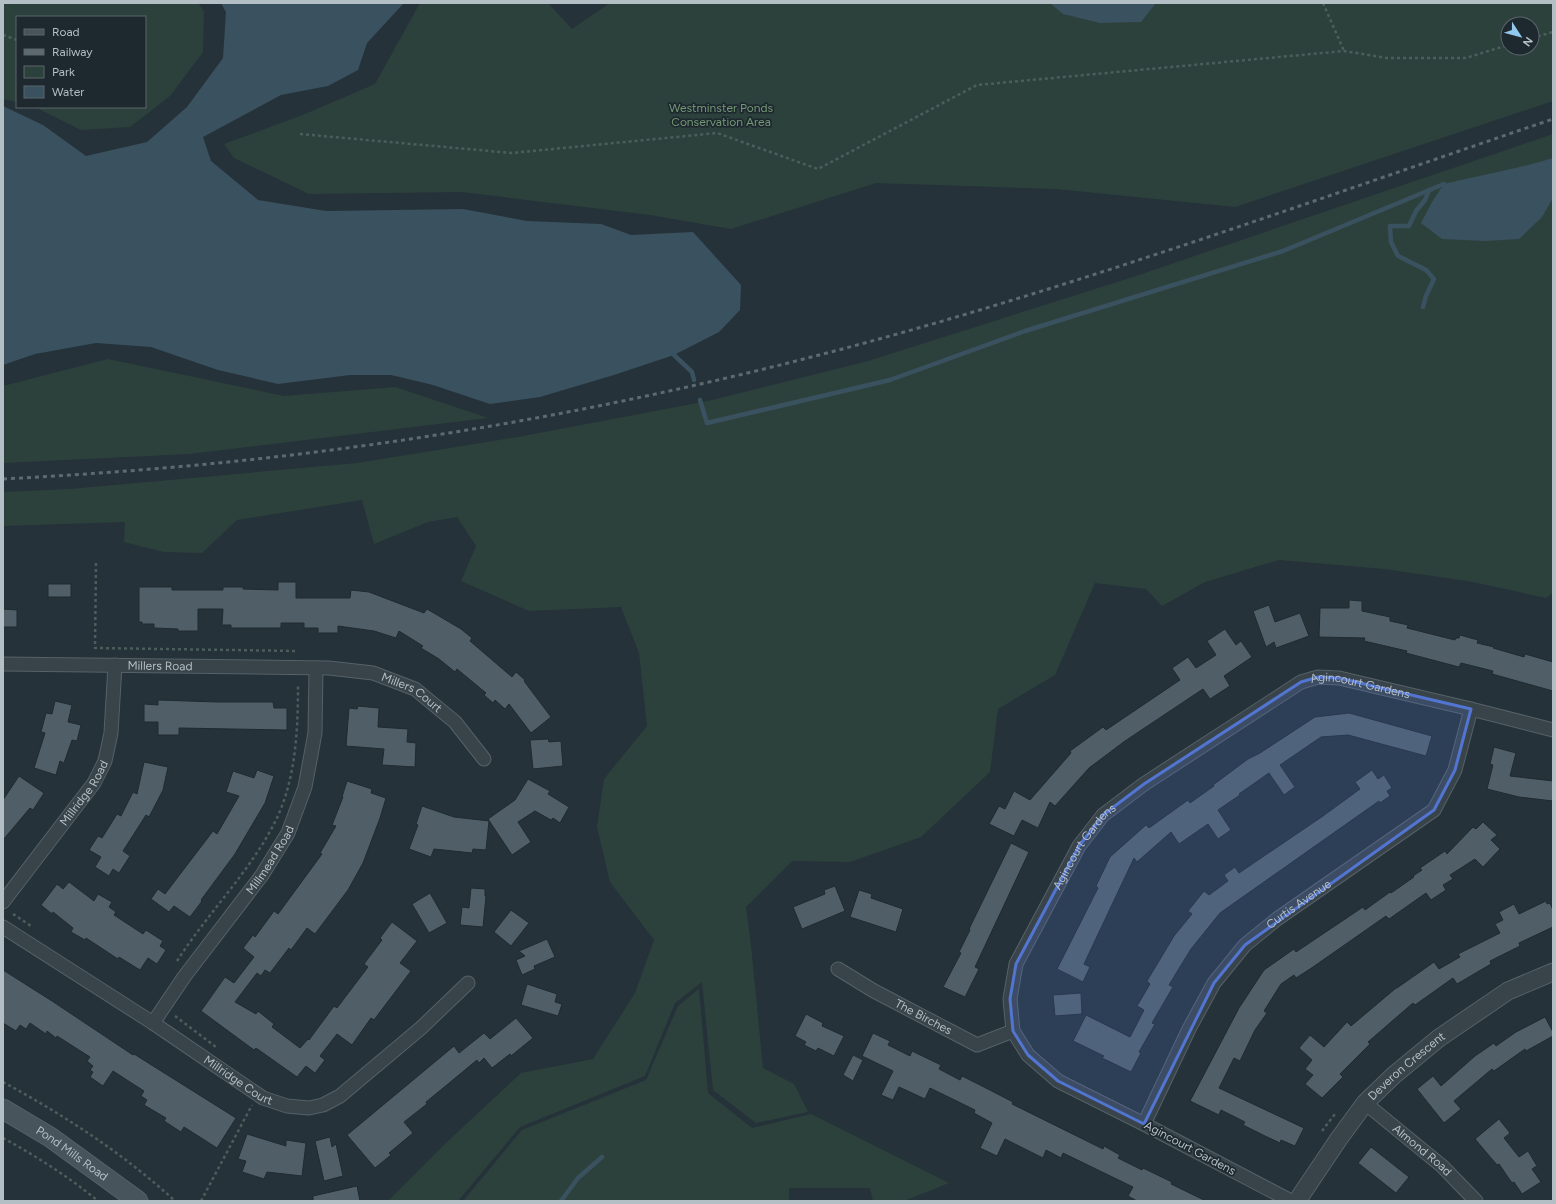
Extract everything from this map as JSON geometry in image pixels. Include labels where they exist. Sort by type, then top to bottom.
[{"type":"main road","name":"Pond Mills Road","points":[[3,1109],[50,1137],[138,1201]]},
{"type":"street","name":"Millers Road","points":[[3,664],[316,668]]},
{"type":"street","name":"Millridge Road","points":[[3,902],[94,783],[105,761],[111,733],[115,666]]},
{"type":"street","name":"Millers Court","points":[[316,668],[373,673],[415,689],[455,722],[484,759]]},
{"type":"street","name":"Millmead Road","points":[[153,1023],[184,977],[262,875],[288,833],[305,787],[313,741],[316,668]]},
{"type":"street","name":"Agincourt Gardens","points":[[1290,1201],[1144,1124],[1058,1082],[1028,1055],[1013,1031],[1010,999],[1016,964],[1079,846],[1104,815],[1144,784],[1301,682],[1318,676],[1340,678],[1553,730]]},
{"type":"street","name":"Curtis Avenue","points":[[1144,1124],[1189,1029],[1214,983],[1245,945],[1284,915],[1434,810],[1455,770],[1471,709]]},
{"type":"street","name":"Millridge Court","points":[[3,926],[153,1023],[263,1098],[287,1106],[309,1108],[323,1105],[340,1096],[409,1038],[468,983]]},
{"type":"street","name":"The Birches","points":[[838,969],[874,991],[977,1044],[1013,1031]]},
{"type":"street","name":"Deveron Crescent","points":[[1297,1201],[1365,1103],[1394,1075],[1439,1038],[1508,991],[1553,972]]},
{"type":"street","name":"Almond Road","points":[[1365,1103],[1442,1166],[1476,1201]]},
{"type":"path","points":[[1323,3],[1344,51]]},
{"type":"path","points":[[1540,36],[1553,32]]},
{"type":"path","points":[[3,35],[16,40]]},
{"type":"path","points":[[300,134],[512,153],[717,133],[818,169],[977,85],[1344,51],[1387,58],[1466,58],[1500,47]]},
{"type":"path","points":[[96,563],[95,648],[297,651]]},
{"type":"path","points":[[173,966],[255,856],[274,823],[286,794],[294,756],[298,722],[298,684]]},
{"type":"path","points":[[13,914],[33,927]]},
{"type":"path","points":[[3,1082],[46,1105],[112,1150],[175,1201]]},
{"type":"path","points":[[200,1201],[258,1094]]},
{"type":"path","points":[[3,1138],[30,1152],[84,1189],[98,1201]]},
{"type":"highlighted area","points":[[1318,677],[1339,678],[1471,709],[1455,770],[1434,810],[1245,945],[1214,983],[1144,1124],[1058,1081],[1028,1055],[1013,1031],[1010,999],[1016,964],[1079,846],[1103,815],[1144,784],[1301,682]]},
{"type":"green space","points":[[3,3],[198,3],[204,11],[203,52],[170,96],[130,127],[81,130],[37,108],[146,108],[146,16],[16,16],[16,102],[3,99]]},
{"type":"green space","name":"Westminster Ponds Conservation Area","points":[[420,3],[548,3],[572,29],[610,3],[1553,3],[1553,101],[1235,207],[1056,189],[876,183],[731,229],[650,215],[462,192],[309,194],[234,158],[224,144],[305,114],[375,84]]},
{"type":"green space","points":[[1553,134],[1553,593],[1546,598],[1473,582],[1385,569],[1279,560],[1205,582],[1162,606],[1146,589],[1095,583],[1055,675],[998,709],[990,772],[921,837],[850,862],[792,861],[746,907],[763,1068],[794,1084],[808,1112],[756,1123],[713,1090],[702,982],[675,1003],[645,1076],[520,1127],[458,1201],[388,1201],[448,1141],[521,1073],[593,1059],[635,993],[654,940],[610,882],[597,827],[604,779],[647,726],[639,653],[621,607],[529,611],[461,581],[476,546],[457,517],[428,522],[374,544],[362,500],[237,520],[202,553],[164,552],[124,542],[125,522],[3,526],[3,492],[70,489],[357,463],[518,437],[708,401],[868,361],[1130,278]]},
{"type":"green space","points":[[108,359],[284,396],[395,387],[488,418],[189,454],[3,463],[3,386]]},
{"type":"green space","points":[[699,989],[708,1093],[752,1128],[811,1114],[949,1183],[904,1201],[873,1201],[870,1188],[789,1188],[789,1201],[463,1201],[522,1130],[646,1080],[678,1006]]},
{"type":"water","points":[[221,3],[404,3],[367,43],[358,70],[328,86],[281,95],[203,137],[211,161],[258,200],[326,211],[463,209],[527,221],[601,224],[631,235],[693,232],[741,285],[740,310],[719,332],[674,355],[540,397],[490,404],[433,385],[391,375],[350,375],[278,384],[218,370],[151,347],[96,343],[35,354],[3,365],[3,106],[43,125],[86,156],[147,142],[187,107],[223,58],[226,12]]},
{"type":"water","points":[[1050,3],[1156,3],[1141,22],[1100,23],[1063,14]]},
{"type":"water","points":[[1553,158],[1553,198],[1542,217],[1519,239],[1485,241],[1442,239],[1421,223],[1444,184]]},
{"type":"building","points":[[278,582],[296,582],[296,598],[350,598],[351,590],[369,592],[424,613],[427,609],[461,629],[472,638],[470,641],[512,677],[516,672],[525,680],[524,681],[551,717],[531,733],[509,704],[505,709],[495,700],[493,703],[484,695],[486,693],[457,669],[455,672],[439,659],[421,648],[423,646],[399,631],[396,638],[374,631],[338,626],[338,633],[318,633],[318,628],[304,628],[304,623],[281,623],[281,628],[231,628],[231,625],[222,625],[223,609],[198,609],[198,631],[178,631],[178,629],[154,628],[154,624],[142,624],[142,622],[139,622],[139,587],[172,587],[172,590],[223,590],[223,587],[243,587],[243,589],[278,590]]},
{"type":"building","points":[[48,584],[71,584],[71,597],[48,597]]},
{"type":"building","points":[[1349,600],[1362,601],[1362,611],[1390,617],[1390,621],[1408,625],[1407,628],[1455,640],[1456,638],[1459,638],[1460,635],[1478,640],[1477,643],[1524,657],[1525,654],[1553,662],[1553,691],[1492,674],[1493,671],[1461,663],[1459,667],[1406,653],[1407,651],[1364,641],[1365,638],[1319,637],[1320,608],[1349,608]]},
{"type":"building","points":[[1269,605],[1275,622],[1300,613],[1309,636],[1276,648],[1274,642],[1266,647],[1253,611]]},
{"type":"building","points":[[3,609],[17,610],[17,627],[3,627]]},
{"type":"building","points":[[1225,629],[1236,645],[1241,641],[1252,657],[1224,676],[1230,686],[1210,699],[1203,689],[1125,741],[1089,768],[1055,806],[1050,802],[1038,828],[1022,820],[1014,836],[989,824],[999,806],[1005,809],[1014,791],[1030,800],[1071,753],[1070,751],[1103,727],[1106,730],[1180,680],[1172,668],[1188,657],[1196,668],[1216,655],[1207,641]]},
{"type":"building","points":[[158,700],[273,702],[274,708],[287,708],[287,730],[179,728],[179,735],[158,735],[158,722],[144,722],[144,704],[158,705]]},
{"type":"building","points":[[55,701],[72,705],[68,722],[81,725],[77,741],[72,740],[64,763],[60,761],[56,775],[34,768],[45,733],[41,732],[46,713],[52,714]]},
{"type":"building","points":[[358,706],[379,708],[378,727],[408,729],[407,742],[416,743],[415,767],[382,765],[384,749],[346,746],[349,708],[357,709]]},
{"type":"building","points":[[1349,713],[1432,736],[1426,756],[1348,735],[1321,737],[1280,765],[1295,787],[1284,795],[1269,773],[1218,810],[1231,830],[1218,839],[1208,824],[1179,844],[1171,832],[1137,862],[1134,858],[1084,964],[1090,967],[1083,982],[1057,969],[1098,888],[1096,886],[1110,857],[1146,825],[1149,828],[1188,800],[1190,803],[1248,759],[1260,753],[1315,717]]},
{"type":"building","points":[[548,739],[549,742],[561,741],[563,766],[533,769],[530,740]]},
{"type":"building","points":[[1494,747],[1516,753],[1510,776],[1553,781],[1553,801],[1519,797],[1487,789],[1493,765],[1490,764]]},
{"type":"building","points":[[144,762],[168,767],[163,790],[149,817],[146,815],[123,851],[130,856],[119,873],[113,869],[109,876],[95,867],[101,857],[89,850],[98,836],[102,838],[117,814],[121,816],[133,792],[137,794]]},
{"type":"building","points":[[257,770],[274,776],[265,803],[235,854],[190,917],[174,906],[169,912],[151,899],[158,889],[165,894],[213,831],[217,834],[239,796],[226,792],[233,771],[254,778]]},
{"type":"building","points":[[1372,770],[1378,779],[1384,775],[1392,788],[1387,791],[1390,796],[1380,803],[1379,801],[1220,913],[1191,949],[1169,985],[1173,987],[1152,1023],[1155,1024],[1139,1052],[1141,1053],[1131,1072],[1102,1058],[1104,1056],[1073,1041],[1086,1015],[1130,1037],[1144,1010],[1137,1006],[1150,984],[1147,981],[1174,936],[1192,914],[1188,911],[1204,891],[1209,895],[1228,881],[1224,875],[1235,867],[1239,873],[1323,816],[1360,789],[1355,782]]},
{"type":"building","points":[[19,776],[44,793],[33,810],[30,808],[3,840],[3,800]]},
{"type":"building","points":[[528,779],[550,791],[548,794],[569,807],[560,823],[553,818],[551,820],[535,811],[518,822],[531,842],[512,855],[488,819],[515,800]]},
{"type":"building","points":[[347,781],[372,789],[371,793],[386,798],[363,863],[348,890],[315,934],[307,928],[291,950],[289,948],[270,973],[265,970],[261,976],[257,973],[235,1002],[256,1014],[258,1011],[274,1024],[272,1027],[300,1048],[308,1039],[309,1040],[334,1006],[337,1008],[368,967],[364,964],[382,940],[380,938],[392,922],[417,941],[400,963],[411,971],[374,1020],[371,1018],[352,1045],[337,1034],[320,1056],[325,1060],[315,1073],[306,1066],[297,1077],[256,1048],[254,1050],[201,1011],[225,977],[234,983],[254,957],[243,948],[253,935],[255,937],[274,911],[278,914],[322,854],[320,853],[336,826],[332,825],[343,797]]},
{"type":"building","points":[[422,806],[454,817],[489,821],[486,850],[473,849],[472,853],[434,849],[431,857],[409,849],[418,825],[416,824]]},
{"type":"building","points":[[1483,822],[1497,835],[1491,840],[1500,849],[1483,867],[1475,859],[1450,875],[1453,879],[1443,885],[1446,890],[1431,900],[1426,893],[1389,919],[1386,916],[1296,978],[1294,975],[1281,984],[1264,1011],[1267,1013],[1255,1030],[1240,1061],[1234,1058],[1219,1088],[1304,1128],[1295,1146],[1281,1140],[1280,1143],[1265,1136],[1243,1125],[1245,1122],[1221,1110],[1219,1115],[1190,1101],[1239,1008],[1264,970],[1294,949],[1296,952],[1363,907],[1365,910],[1390,892],[1391,893],[1414,877],[1413,876],[1422,870],[1420,868],[1445,851],[1447,854],[1473,827],[1476,829]]},
{"type":"building","points":[[1011,843],[1029,852],[975,967],[979,969],[965,997],[943,987],[961,953],[959,952],[970,930],[969,929]]},
{"type":"building","points":[[69,882],[94,901],[98,894],[112,902],[109,907],[116,912],[114,915],[143,934],[146,930],[163,941],[160,946],[166,950],[157,964],[148,958],[140,970],[119,957],[118,959],[86,938],[85,940],[71,932],[73,928],[53,912],[52,914],[41,905],[57,884],[63,889]]},
{"type":"building","points":[[835,886],[845,911],[802,929],[793,907],[825,894],[824,890]]},
{"type":"building","points":[[471,888],[485,889],[486,896],[483,927],[460,925],[462,907],[469,908]]},
{"type":"building","points":[[859,890],[872,894],[871,898],[903,909],[896,932],[850,917]]},
{"type":"building","points":[[430,893],[447,923],[429,933],[412,904]]},
{"type":"building","points":[[1546,901],[1547,904],[1550,903],[1553,910],[1553,927],[1519,943],[1520,946],[1490,961],[1491,964],[1457,984],[1453,978],[1415,1005],[1413,1003],[1368,1042],[1370,1044],[1340,1074],[1343,1077],[1322,1098],[1305,1084],[1313,1075],[1305,1069],[1312,1060],[1299,1048],[1310,1035],[1324,1047],[1347,1022],[1351,1026],[1396,988],[1434,962],[1439,969],[1460,957],[1458,954],[1500,933],[1495,924],[1503,920],[1499,912],[1514,904],[1519,914]]},
{"type":"building","points":[[511,910],[529,923],[511,946],[494,932]]},
{"type":"building","points":[[547,939],[555,957],[534,966],[535,969],[522,975],[516,960],[525,956],[519,951]]},
{"type":"building","points":[[3,970],[133,1055],[134,1054],[236,1118],[217,1148],[184,1127],[181,1132],[164,1121],[166,1118],[144,1105],[147,1100],[141,1096],[144,1091],[113,1071],[103,1086],[90,1077],[93,1072],[90,1070],[93,1066],[87,1061],[90,1057],[57,1036],[56,1038],[47,1031],[46,1034],[30,1023],[26,1029],[20,1025],[16,1031],[3,1023]]},
{"type":"building","points":[[527,984],[557,994],[555,1002],[562,1004],[558,1016],[521,1005]]},
{"type":"building","points":[[1081,993],[1082,1014],[1055,1016],[1053,995]]},
{"type":"building","points":[[806,1014],[823,1023],[822,1026],[844,1036],[834,1056],[818,1048],[816,1051],[804,1045],[806,1042],[795,1036]]},
{"type":"building","points":[[1545,1017],[1553,1032],[1553,1036],[1526,1051],[1525,1049],[1494,1071],[1492,1069],[1454,1101],[1461,1109],[1444,1123],[1417,1089],[1433,1076],[1441,1086],[1475,1056],[1494,1043],[1496,1046],[1516,1032]]},
{"type":"building","points":[[516,1018],[533,1038],[511,1056],[510,1054],[492,1068],[484,1058],[479,1063],[477,1060],[404,1122],[413,1133],[389,1153],[391,1155],[375,1168],[347,1135],[454,1046],[459,1053],[484,1033],[490,1039]]},
{"type":"building","points":[[873,1033],[890,1041],[888,1045],[910,1056],[912,1051],[941,1065],[939,1069],[960,1080],[962,1076],[1013,1102],[1012,1104],[1103,1149],[1104,1146],[1120,1155],[1118,1158],[1142,1170],[1143,1168],[1172,1182],[1171,1184],[1206,1201],[1137,1201],[1128,1196],[1133,1187],[1063,1153],[1061,1158],[1046,1150],[1043,1158],[1005,1139],[997,1156],[980,1148],[992,1123],[974,1113],[975,1110],[930,1088],[925,1099],[899,1087],[893,1100],[881,1095],[893,1071],[862,1056]]},
{"type":"building","points":[[853,1055],[863,1060],[853,1081],[843,1075]]},
{"type":"building","points":[[1499,1119],[1510,1133],[1504,1138],[1519,1157],[1528,1151],[1537,1166],[1532,1169],[1541,1182],[1522,1194],[1514,1182],[1512,1183],[1499,1164],[1497,1165],[1475,1139]]},
{"type":"building","points":[[247,1134],[286,1146],[286,1140],[306,1143],[302,1176],[267,1172],[264,1179],[242,1172],[246,1161],[238,1159]]},
{"type":"building","points":[[330,1137],[332,1147],[336,1144],[343,1176],[324,1181],[315,1141]]},
{"type":"building","points":[[1371,1147],[1409,1177],[1396,1193],[1358,1163]]},
{"type":"building","points":[[357,1186],[360,1201],[313,1201],[313,1196]]},
{"type":"waterway","points":[[700,400],[707,423],[890,380],[1025,331],[1283,251],[1444,184]]},
{"type":"waterway","points":[[1423,307],[1426,296],[1434,279],[1426,270],[1398,256],[1391,242],[1390,226],[1409,226],[1416,211],[1425,200],[1429,190]]},
{"type":"waterway","points":[[674,355],[692,372],[694,380]]},
{"type":"waterway","points":[[561,1201],[578,1178],[602,1157]]},
{"type":"railway","points":[[3,479],[213,464],[397,441],[569,412],[740,375],[987,308],[1177,248],[1553,119]]}]
